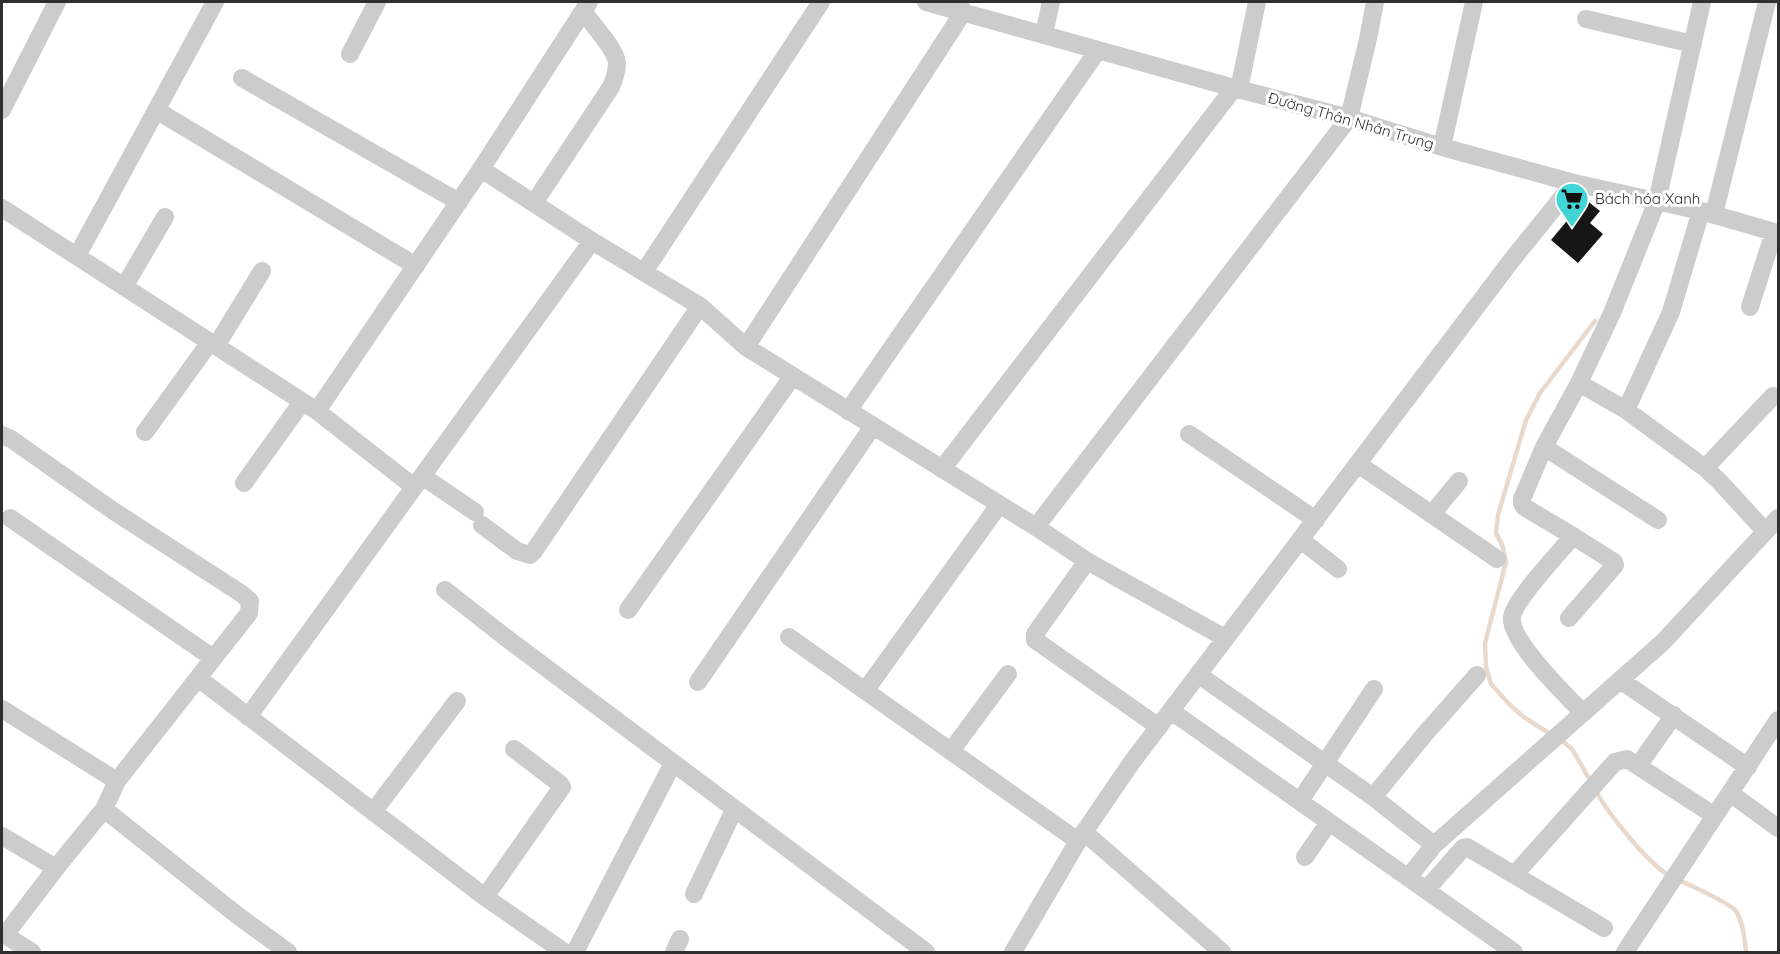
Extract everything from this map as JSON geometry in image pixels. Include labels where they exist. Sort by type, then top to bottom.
[{"type":"street","points":[[2,110],[57,2]]},
{"type":"street","points":[[77,256],[214,2]]},
{"type":"street","points":[[350,54],[377,2]]},
{"type":"street","points":[[644,272],[821,2]]},
{"type":"street","name":"Đường Thân Nhân Trung","points":[[931,2],[1574,183],[1707,212],[1776,232]]},
{"type":"street","points":[[1044,34],[1051,2]]},
{"type":"street","points":[[942,469],[1237,89],[1257,2]]},
{"type":"street","points":[[1036,527],[1349,118],[1375,2]]},
{"type":"street","points":[[1442,147],[1474,2]]},
{"type":"street","points":[[1569,618],[1616,565],[1524,507],[1522,503],[1544,447],[1579,383],[1616,302],[1657,201],[1702,2]]},
{"type":"street","points":[[1626,410],[1671,312],[1707,212],[1767,2]]},
{"type":"street","points":[[244,483],[310,407],[416,266],[586,6],[615,55],[617,64],[615,74],[611,87],[534,203]]},
{"type":"street","points":[[746,347],[964,11]]},
{"type":"street","points":[[1586,20],[1693,44]]},
{"type":"street","points":[[848,411],[1098,50]]},
{"type":"street","points":[[242,78],[459,202]]},
{"type":"street","points":[[156,110],[416,266]]},
{"type":"street","points":[[481,169],[592,241],[700,306],[746,347],[792,377],[1036,527],[1087,561],[1225,638]]},
{"type":"street","points":[[1015,952],[1081,836],[1132,762],[1511,261],[1574,183]]},
{"type":"street","points":[[2,208],[310,407],[418,482],[478,518],[522,553],[530,555],[700,306]]},
{"type":"street","points":[[124,287],[165,217]]},
{"type":"street","points":[[1750,307],[1776,232]]},
{"type":"street","points":[[248,717],[592,241]]},
{"type":"street","points":[[145,432],[213,344],[262,271]]},
{"type":"street","points":[[628,610],[792,377]]},
{"type":"street","points":[[1579,383],[1626,410],[1705,468],[1765,531]]},
{"type":"street","points":[[1705,468],[1773,396]]},
{"type":"street","points":[[698,682],[873,426]]},
{"type":"street","points":[[1190,434],[1316,520]]},
{"type":"street","points":[[5,443],[250,601],[249,613],[117,781],[104,809],[3,937],[32,952]]},
{"type":"street","points":[[1544,447],[1658,520]]},
{"type":"street","points":[[1358,464],[1497,559]]},
{"type":"street","points":[[1432,514],[1459,481]]},
{"type":"street","points":[[865,691],[999,505]]},
{"type":"street","points":[[10,518],[213,658]]},
{"type":"street","points":[[1408,878],[1434,844],[1663,642],[1779,518]]},
{"type":"street","points":[[1573,536],[1518,602],[1512,618],[1513,626],[1534,662],[1583,713]]},
{"type":"street","points":[[1301,540],[1338,569]]},
{"type":"street","points":[[1087,561],[1035,634],[1035,640],[1159,727]]},
{"type":"street","points":[[445,590],[504,638],[926,952]]},
{"type":"street","points":[[789,637],[951,751],[1081,836],[1222,952]]},
{"type":"street","points":[[951,751],[1008,674]]},
{"type":"street","points":[[1199,675],[1372,797],[1434,844]]},
{"type":"street","points":[[1372,797],[1478,675]]},
{"type":"street","points":[[198,678],[485,897],[564,952]]},
{"type":"street","points":[[1620,680],[1748,767]]},
{"type":"street","points":[[1300,801],[1374,689]]},
{"type":"street","points":[[373,812],[457,701]]},
{"type":"street","points":[[2,709],[117,781]]},
{"type":"street","points":[[1171,711],[1514,952]]},
{"type":"street","points":[[1638,766],[1674,715]]},
{"type":"street","points":[[1625,952],[1730,793],[1775,733]]},
{"type":"street","points":[[485,897],[562,787],[514,749]]},
{"type":"street","points":[[1515,874],[1615,762],[1621,759],[1627,759],[1715,816]]},
{"type":"street","points":[[575,952],[673,763]]},
{"type":"street","points":[[1730,793],[1779,828]]},
{"type":"street","points":[[104,809],[237,915],[288,952]]},
{"type":"street","points":[[693,894],[734,810]]},
{"type":"street","points":[[1305,857],[1329,822]]},
{"type":"street","points":[[2,836],[56,868]]},
{"type":"street","points":[[1426,891],[1463,848],[1467,848],[1604,928]]},
{"type":"building","name":"Bách hóa Xanh","points":[[1585,199],[1600,211],[1590,223],[1603,234],[1578,263],[1551,240]]},
{"type":"waterway","points":[[1552,735],[1525,718],[1510,705],[1491,684],[1486,667],[1485,643],[1506,562],[1503,547],[1496,533],[1498,515],[1526,420],[1540,393],[1595,321]]},
{"type":"waterway","points":[[1560,739],[1572,749],[1591,782]]},
{"type":"waterway","points":[[1595,790],[1629,837],[1650,860],[1670,876]]},
{"type":"waterway","points":[[1677,879],[1736,911],[1742,926],[1746,952]]},
{"type":"place","name":"Bách hóa Xanh","points":[[1572,228]]}]
